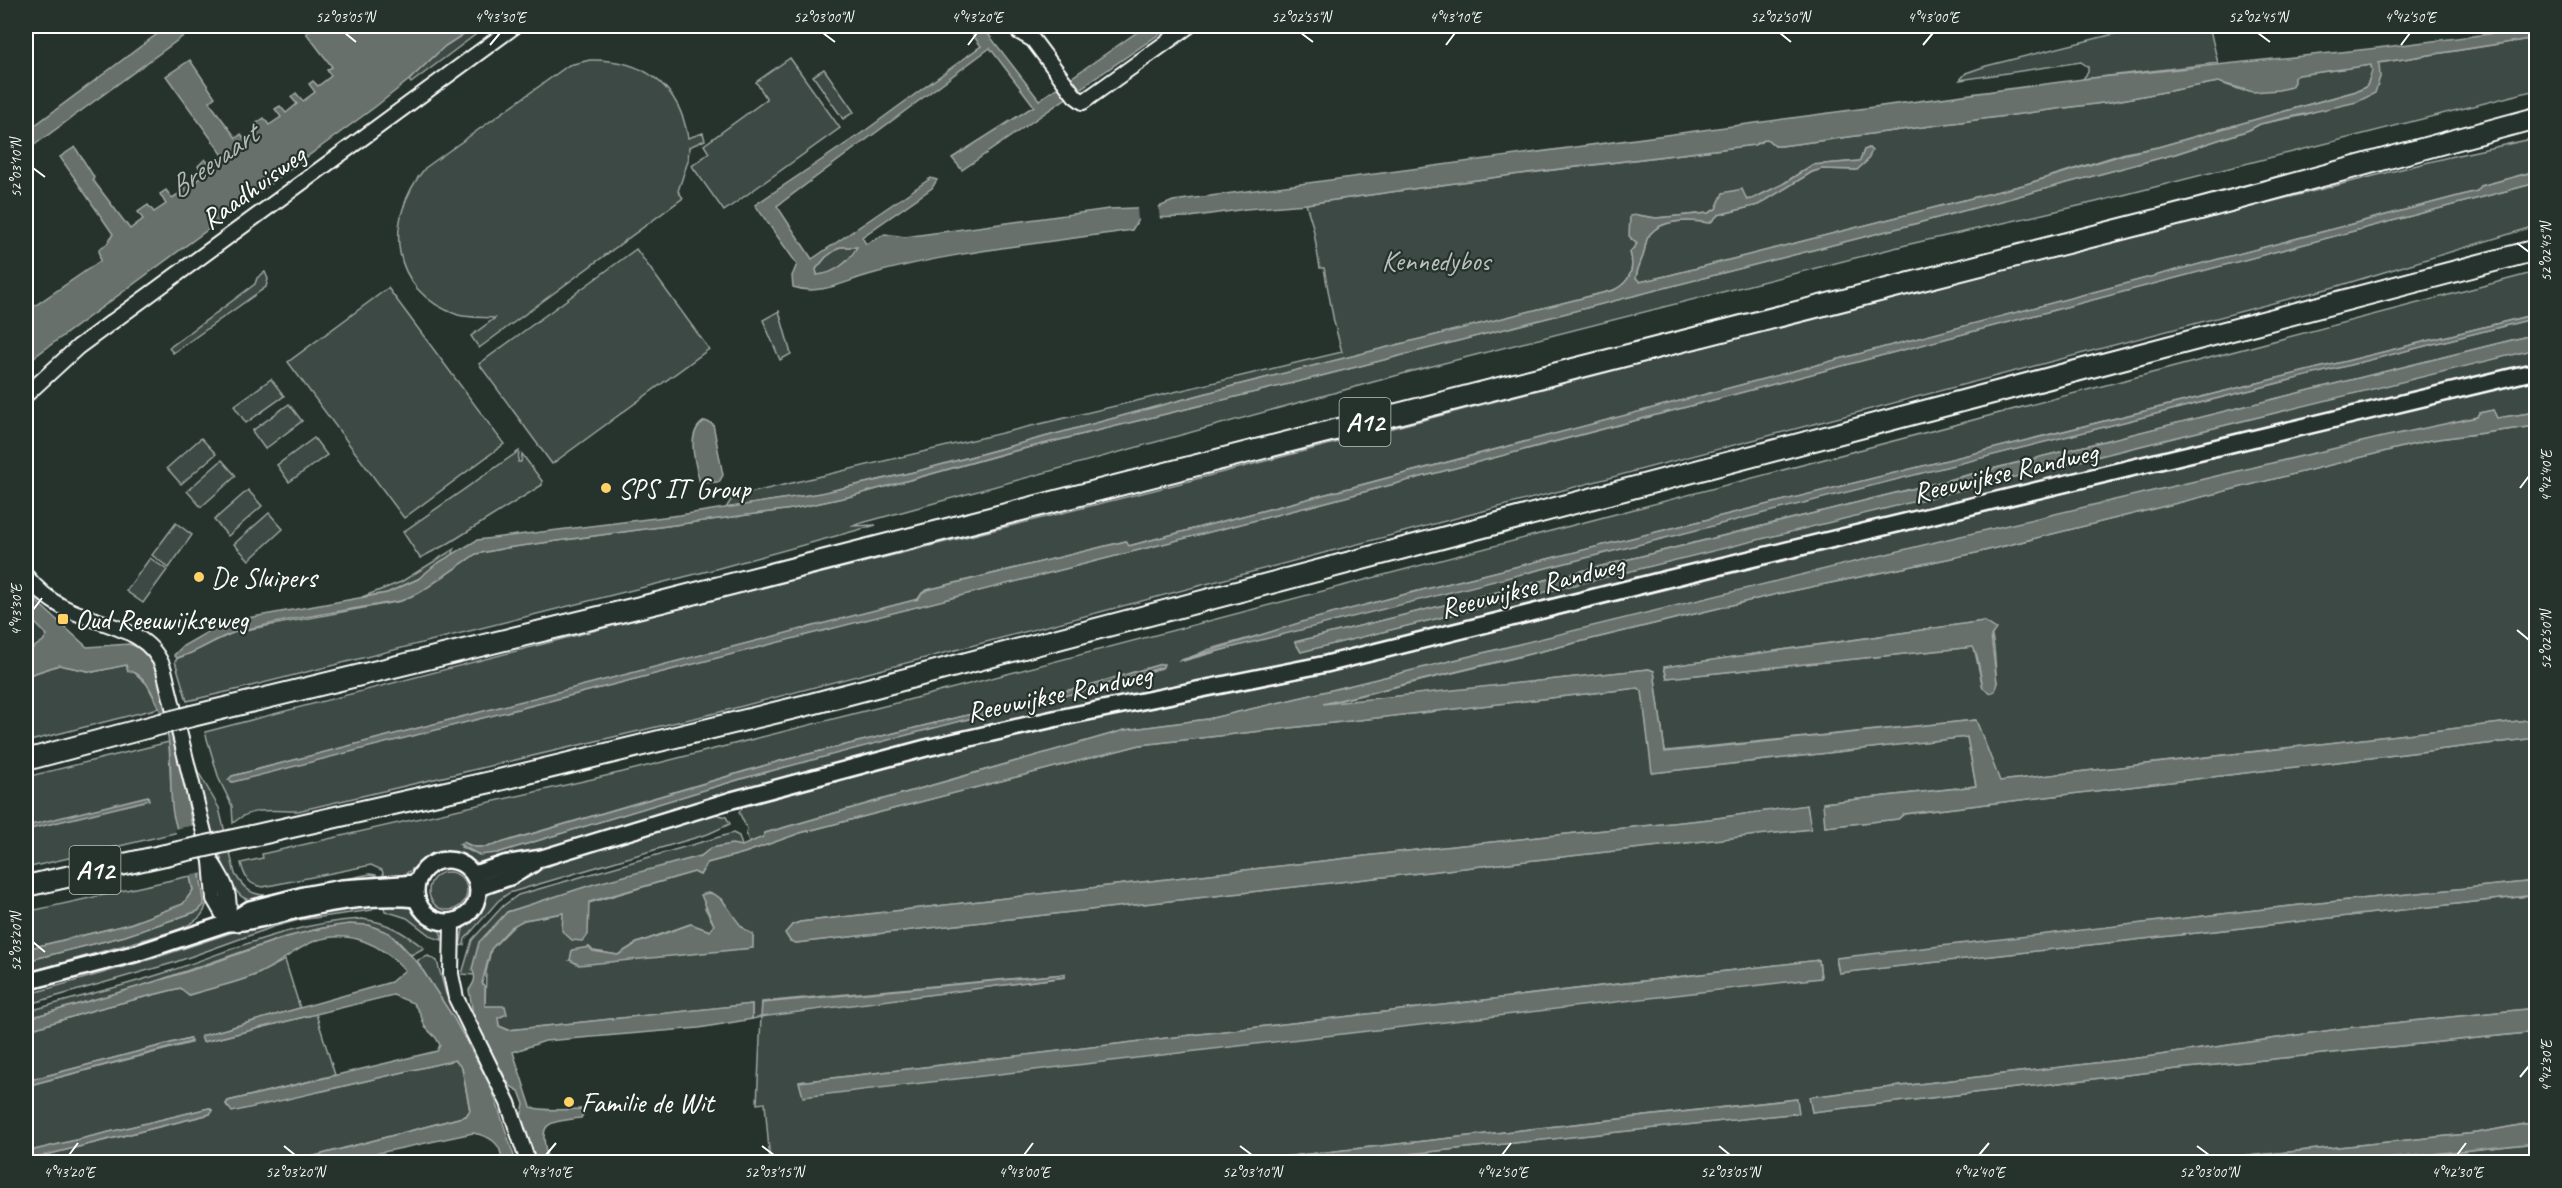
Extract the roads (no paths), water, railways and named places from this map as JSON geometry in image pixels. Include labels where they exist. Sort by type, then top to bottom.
[{"type":"highway","name":"A12","points":[[26,760],[192,716],[505,641],[858,552],[2190,212],[2536,118]]},
{"type":"highway","name":"A12","points":[[26,886],[495,781],[823,701],[2536,249]]},
{"type":"main road","name":"Reeuwijkse Randweg","points":[[476,881],[510,877],[542,858],[732,800],[926,748],[1078,714],[1326,664],[1656,582],[2536,371]]},
{"type":"main road","points":[[442,860],[453,860],[462,864],[476,881],[478,898],[469,914],[452,922],[441,922],[430,918],[422,910],[417,899],[417,883],[424,870],[442,860]]},
{"type":"main road","points":[[26,982],[103,963],[228,923],[250,909],[304,895],[342,888],[417,883]]},
{"type":"main road","points":[[228,923],[254,922],[310,907],[348,901],[386,898],[417,899]]},
{"type":"street","name":"Raadhuisweg","points":[[26,395],[78,347],[515,26]]},
{"type":"street","points":[[1014,26],[1019,32],[1033,40],[1079,99],[1189,26]]},
{"type":"street","points":[[26,576],[61,606],[139,637],[158,654],[164,670],[211,861],[227,889],[230,904],[228,923]]},
{"type":"street","points":[[452,922],[451,971],[456,998],[508,1103],[528,1162]]},
{"type":"place","name":"SPS IT Group","points":[[606,488]]},
{"type":"place","name":"De Sluipers","points":[[199,577]]},
{"type":"place","name":"Oud Reeuwijkseweg","points":[[63,619]]},
{"type":"place","name":"Familie de Wit","points":[[569,1102]]},
{"type":"water label","name":"Breevaart","points":[[213,161]]},
{"type":"park label","name":"Kennedybos","points":[[1436,260]]}]
